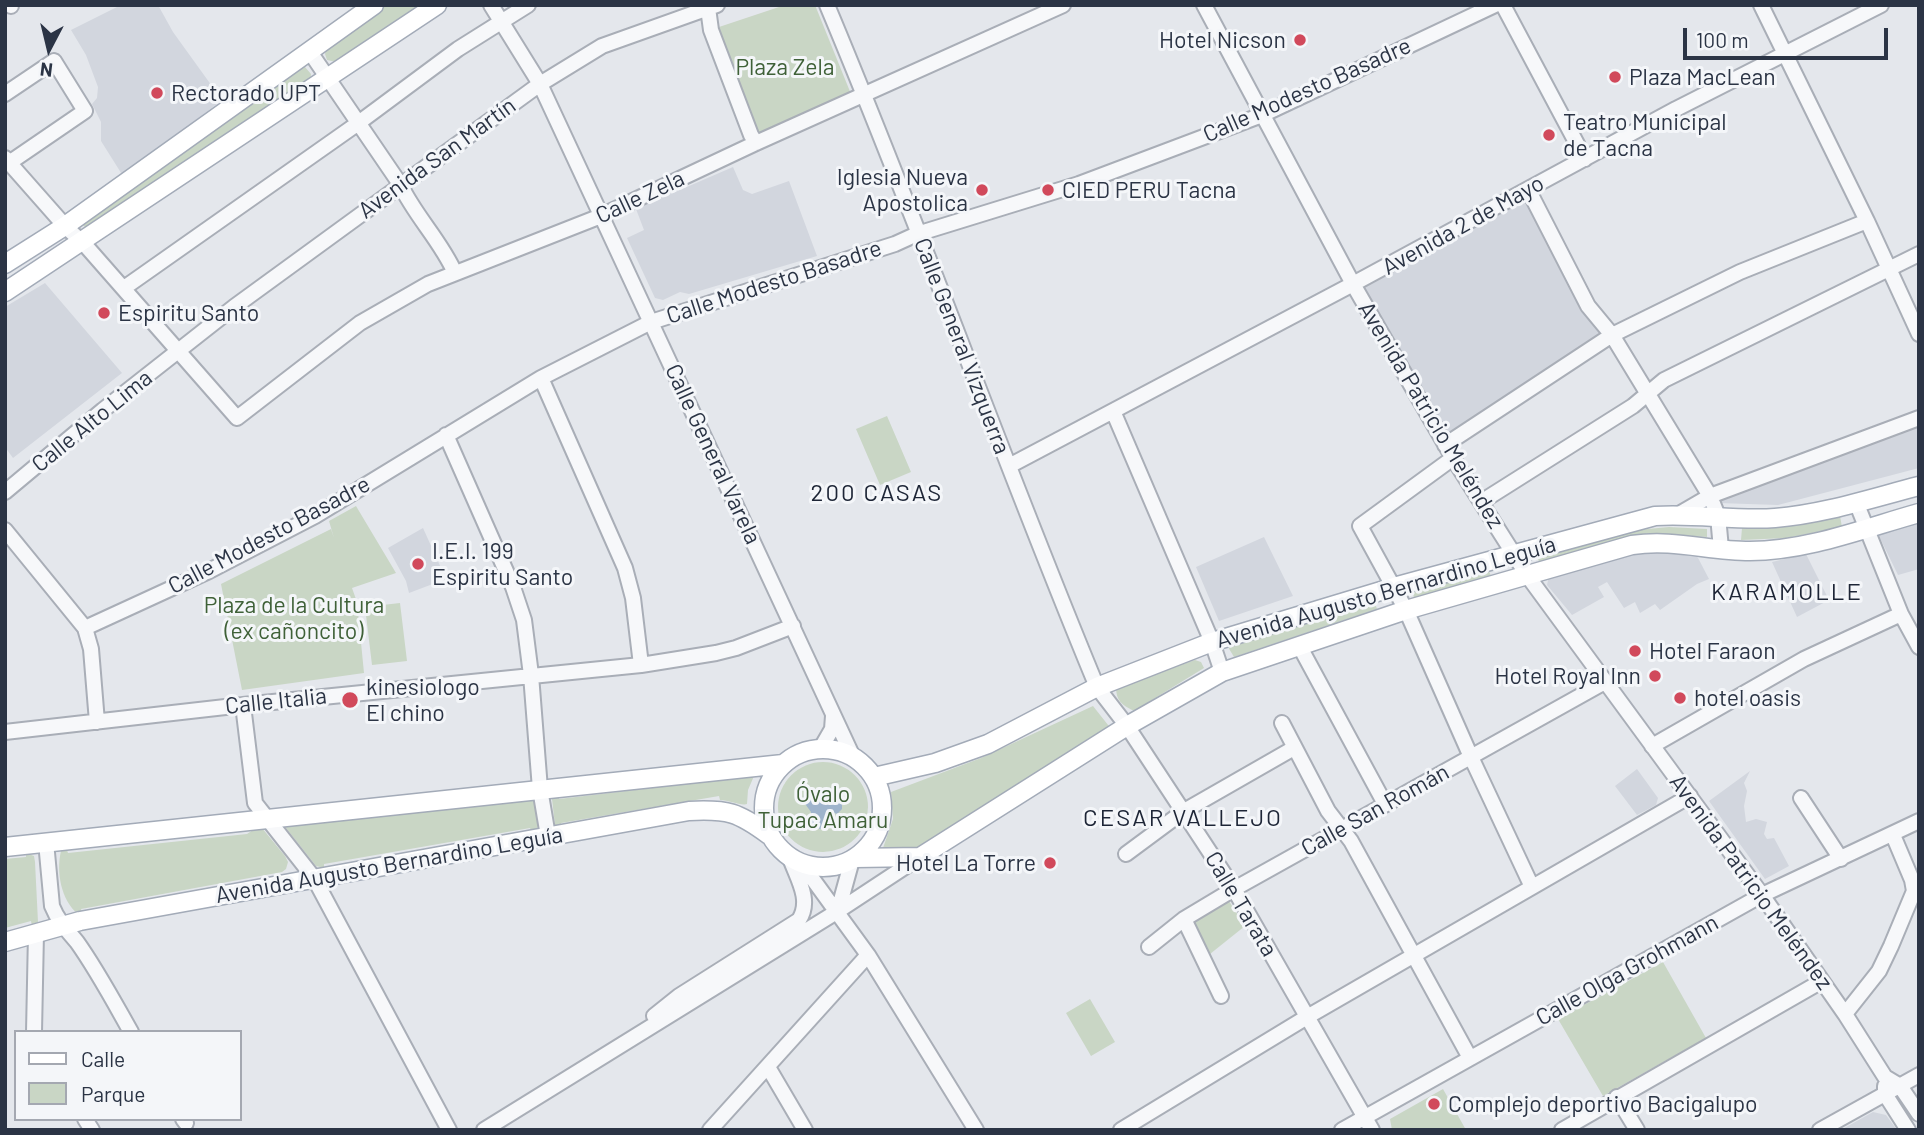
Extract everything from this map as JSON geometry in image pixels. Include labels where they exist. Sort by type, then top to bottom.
[{"type":"main road","points":[[5,264],[65,226],[374,5]]},
{"type":"main road","points":[[5,292],[437,5]]},
{"type":"main road","name":"Avenida Augusto Bernardino Leguía","points":[[874,778],[934,763],[988,744],[1097,687],[1212,642],[1394,587],[1642,519],[1679,514],[1772,518],[1806,515],[1919,486]]},
{"type":"main road","name":"Avenida Augusto Bernardino Leguía","points":[[920,857],[1127,726],[1222,672],[1406,610],[1598,554],[1657,541],[1752,551],[1786,548],[1919,513]]},
{"type":"main road","points":[[853,859],[869,845],[880,824],[882,800],[874,778],[853,757],[832,749],[807,750],[783,764],[772,775],[766,789],[764,812],[769,835],[778,848],[796,861],[828,867],[853,859],[920,857]]},
{"type":"main road","name":"Avenida Augusto Bernardino Leguía","points":[[5,847],[783,764]]},
{"type":"main road","name":"Avenida Augusto Bernardino Leguía","points":[[5,942],[61,926],[689,811],[729,811],[744,817],[769,835]]},
{"type":"street","name":"Calle General Varela","points":[[491,5],[540,84],[853,757]]},
{"type":"street","points":[[124,288],[357,124],[458,49],[528,5]]},
{"type":"street","name":"Calle General Vizquerra","points":[[827,5],[865,95],[917,234],[1097,687]]},
{"type":"street","name":"Calle Zela","points":[[178,350],[237,418],[360,323],[428,284],[601,216],[1063,5]]},
{"type":"street","name":"Avenida Patricio Meléndez","points":[[1204,5],[1353,284],[1445,445],[1527,575],[1762,895],[1845,1014],[1885,1077],[1900,1086],[1919,1114]]},
{"type":"street","name":"Calle Modesto Basadre","points":[[85,628],[209,571],[315,516],[541,378],[651,322],[895,244],[917,234],[1079,184],[1262,115],[1495,5]]},
{"type":"street","points":[[1503,5],[1586,159]]},
{"type":"street","points":[[1761,5],[1919,334]]},
{"type":"street","name":"Avenida 2 de Mayo","points":[[1009,466],[1676,109],[1881,5]]},
{"type":"street","points":[[713,6],[711,30],[756,143]]},
{"type":"street","name":"Avenida San Martín","points":[[178,350],[400,184],[540,84],[602,46],[713,6]]},
{"type":"street","points":[[310,52],[446,253],[455,273]]},
{"type":"street","points":[[5,94],[54,61],[85,111],[7,160],[178,350]]},
{"type":"street","points":[[1528,189],[1588,306],[1612,335],[1710,496],[1717,516],[1721,549]]},
{"type":"street","points":[[1445,445],[1612,335],[1740,272],[1867,221]]},
{"type":"street","points":[[1481,502],[1633,407],[1664,380],[1919,254]]},
{"type":"street","name":"Calle Alto Lima","points":[[5,492],[178,350]]},
{"type":"street","points":[[541,378],[625,568],[634,598],[640,664]]},
{"type":"street","points":[[1114,411],[1212,642],[1222,672]]},
{"type":"street","points":[[1679,514],[1710,496],[1919,418]]},
{"type":"street","points":[[446,435],[513,587],[524,620],[540,789],[548,836]]},
{"type":"street","points":[[1453,458],[1360,526],[1406,610],[1532,887]]},
{"type":"street","points":[[1856,502],[1901,614],[1919,648]]},
{"type":"street","points":[[5,530],[85,628],[91,649],[97,722]]},
{"type":"street","points":[[1652,746],[1804,659],[1901,614]]},
{"type":"street","name":"Calle Italia","points":[[5,732],[640,664],[716,653],[793,626]]},
{"type":"street","points":[[1300,647],[1385,804]]},
{"type":"street","name":"Calle San Román","points":[[1149,947],[1184,919],[1234,889],[1605,682]]},
{"type":"street","name":"Calle Tarata","points":[[1097,687],[1127,726],[1234,889],[1373,1130]]},
{"type":"street","points":[[243,705],[255,803],[314,878],[449,1130]]},
{"type":"street","points":[[821,748],[832,729],[833,711]]},
{"type":"street","points":[[1282,723],[1328,811],[1351,841],[1470,1058]]},
{"type":"street","points":[[1126,854],[1184,811],[1294,748]]},
{"type":"street","points":[[1121,1130],[1307,1017],[1690,796]]},
{"type":"street","points":[[1801,797],[1841,859]]},
{"type":"street","name":"Calle Olga Grohmann","points":[[1342,1130],[1762,895],[1919,821]]},
{"type":"street","points":[[1845,1014],[1879,971],[1914,891],[1893,835]]},
{"type":"street","points":[[46,842],[52,906],[61,926],[77,942],[130,1030]]},
{"type":"street","name":"Avenida Augusto Bernardino Leguía","points":[[625,1041],[838,911],[920,857]]},
{"type":"street","points":[[838,911],[853,859]]},
{"type":"street","points":[[796,861],[838,911],[868,955],[976,1130]]},
{"type":"street","points":[[484,1130],[625,1041],[679,996],[799,919],[804,912],[804,898],[796,861]]},
{"type":"street","points":[[1184,919],[1221,996]]},
{"type":"street","points":[[34,1030],[36,933]]},
{"type":"street","points":[[710,1130],[868,955]]},
{"type":"street","points":[[1562,1130],[1822,981]]},
{"type":"street","points":[[768,1068],[805,1130]]},
{"type":"street","points":[[1819,1130],[1919,1075]]},
{"type":"street","points":[[1885,1077],[1885,1094],[1908,1130]]},
{"type":"street","points":[[1617,1097],[1637,1130]]},
{"type":"shaded area","name":"Rectorado UPT","points":[[117,5],[158,5],[173,32],[222,100],[123,176],[101,141],[101,122],[92,104],[97,98],[98,87],[86,55],[71,30]]},
{"type":"shaded area","points":[[733,167],[743,190],[752,194],[789,181],[817,256],[689,294],[680,292],[663,300],[655,298],[627,238],[644,230],[636,209]]},
{"type":"shaded area","points":[[1528,189],[1612,335],[1445,445],[1353,284]]},
{"type":"shaded area","points":[[45,283],[122,373],[13,458],[5,447],[5,307]]},
{"type":"shaded area","points":[[1919,427],[1919,468],[1778,505],[1718,503],[1737,491]]},
{"type":"shaded area","points":[[1919,523],[1919,569],[1898,575],[1878,534]]},
{"type":"shaded area","name":"I.E.I. 199 Espiritu Santo","points":[[423,528],[446,579],[409,593],[406,581],[388,548]]},
{"type":"shaded area","points":[[1264,537],[1293,596],[1219,621],[1196,567]]},
{"type":"shaded area","points":[[1659,549],[1697,556],[1709,579],[1697,584],[1660,610],[1655,604],[1640,613],[1635,602],[1624,608],[1607,582],[1598,587],[1604,597],[1572,615],[1547,585],[1549,576]]},
{"type":"shaded area","points":[[1806,554],[1829,600],[1797,617],[1772,562]]},
{"type":"shaded area","points":[[1637,769],[1658,798],[1656,805],[1637,815],[1615,786]]},
{"type":"shaded area","points":[[1750,771],[1744,783],[1747,791],[1744,806],[1746,822],[1756,819],[1767,822],[1764,834],[1767,839],[1774,838],[1789,866],[1765,879],[1709,801]]},
{"type":"shaded area","points":[[1873,1112],[1886,1115],[1897,1130],[1841,1130]]},
{"type":"green space","points":[[383,5],[421,5],[336,62],[327,60],[327,46]]},
{"type":"green space","name":"Plaza Zela","points":[[785,5],[815,5],[851,94],[758,135],[719,27]]},
{"type":"green space","points":[[299,66],[305,67],[311,74],[310,83],[87,229],[82,224]]},
{"type":"green space","points":[[887,416],[911,472],[880,485],[856,429]]},
{"type":"green space","name":"Plaza de la Cultura (ex cañoncito)","points":[[356,506],[396,573],[352,588],[357,602],[364,673],[242,690],[221,584],[331,529],[334,538],[329,521]]},
{"type":"green space","points":[[1840,516],[1842,527],[1786,538],[1741,540],[1742,528],[1782,526]]},
{"type":"green space","points":[[1669,527],[1707,529],[1707,537],[1650,533],[1609,542],[1540,563],[1537,558],[1637,530]]},
{"type":"green space","points":[[1488,569],[1491,576],[1414,601],[1413,589]]},
{"type":"green space","points":[[1374,601],[1377,609],[1234,657],[1228,647]]},
{"type":"green space","points":[[400,603],[407,661],[372,665],[365,607]]},
{"type":"green space","points":[[1195,660],[1201,662],[1204,668],[1134,711],[1119,699],[1116,687]]},
{"type":"green space","points":[[1093,706],[1112,730],[921,848],[883,848],[893,819],[891,792],[981,758]]},
{"type":"green space","name":"Óvalo Tupac Amaru","points":[[823,762],[840,765],[855,775],[865,790],[868,807],[865,824],[855,839],[840,849],[823,852],[806,849],[791,839],[781,824],[778,807],[781,790],[791,775],[806,765]]},
{"type":"green space","points":[[752,773],[754,776],[748,790],[747,804],[720,800],[719,796],[555,825],[552,799],[554,796],[558,795],[559,799],[719,780],[719,776]]},
{"type":"green space","points":[[531,798],[538,826],[536,830],[531,831],[530,828],[324,864],[324,868],[316,866],[286,828],[289,824],[292,826]]},
{"type":"green space","points":[[262,828],[288,862],[282,872],[81,909],[82,913],[78,914],[67,901],[61,885],[61,851],[67,850],[68,853],[247,834]]},
{"type":"green space","points":[[26,853],[34,856],[38,922],[32,926],[31,921],[5,928],[5,859],[26,857]]},
{"type":"green space","points":[[1227,898],[1245,926],[1210,954],[1191,920]]},
{"type":"green space","points":[[1663,962],[1706,1038],[1603,1096],[1558,1019]]},
{"type":"green space","points":[[1090,999],[1115,1042],[1091,1056],[1066,1013]]},
{"type":"green space","name":"Complejo deportivo Bacigalupo","points":[[1443,1089],[1466,1130],[1392,1130],[1390,1119]]},
{"type":"water","points":[[815,789],[820,795],[827,797],[835,793],[842,799],[842,809],[837,814],[832,812],[827,825],[820,829],[810,823],[811,812],[803,801],[804,794]]},
{"type":"place","name":"Hotel Nicson","points":[[1300,40]]},
{"type":"place","name":"Plaza MacLean","points":[[1615,77]]},
{"type":"place","name":"Rectorado UPT","points":[[157,93]]},
{"type":"place","name":"Teatro Municipal de Tacna","points":[[1549,135]]},
{"type":"place","name":"Iglesia Nueva Apostolica","points":[[982,190]]},
{"type":"place","name":"CIED PERU Tacna","points":[[1048,190]]},
{"type":"place","name":"Espiritu Santo","points":[[104,313]]},
{"type":"place","name":"I.E.I. 199 Espiritu Santo","points":[[418,564]]},
{"type":"place","name":"Hotel Faraon","points":[[1635,651]]},
{"type":"place","name":"Hotel Royal Inn","points":[[1655,676]]},
{"type":"place","name":"hotel oasis","points":[[1680,698]]},
{"type":"place","name":"kinesiologo El chino","points":[[350,700]]},
{"type":"place","name":"Hotel La Torre","points":[[1050,863]]},
{"type":"place","name":"Complejo deportivo Bacigalupo","points":[[1434,1104]]},
{"type":"district","name":"200 CASAS","points":[[877,493]]},
{"type":"district","name":"KARAMOLLE","points":[[1787,592]]},
{"type":"district","name":"CESAR VALLEJO","points":[[1183,818]]}]
